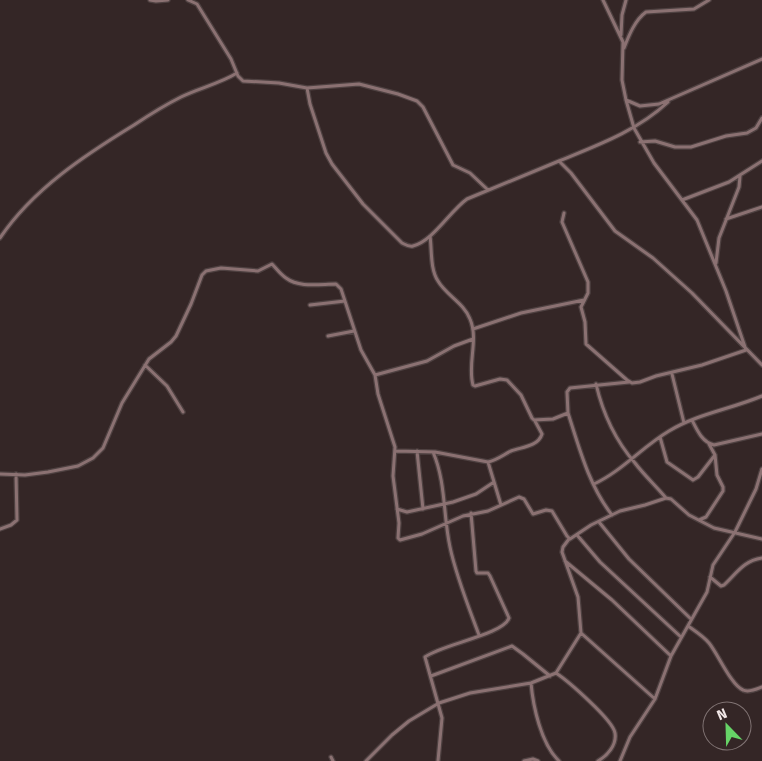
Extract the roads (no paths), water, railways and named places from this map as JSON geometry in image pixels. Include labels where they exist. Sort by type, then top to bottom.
[{"type":"street","points":[[150,0],[168,0]]},
{"type":"street","points":[[188,0],[196,4],[231,59],[240,78],[246,82],[279,83],[307,88],[359,84],[417,101],[423,107],[453,165],[470,173],[489,190]]},
{"type":"street","points":[[603,0],[621,36],[624,48],[622,80],[634,128],[640,142],[654,164],[697,220],[726,291],[746,350]]},
{"type":"street","points":[[621,36],[622,15],[626,0]]},
{"type":"street","points":[[624,48],[630,33],[646,12],[694,9],[709,0]]},
{"type":"street","points":[[626,100],[640,106],[651,106],[669,101],[745,65],[762,59]]},
{"type":"street","points":[[0,238],[10,224],[36,198],[84,157],[181,97],[223,81],[237,73]]},
{"type":"street","points":[[307,88],[310,104],[326,153],[332,164],[363,204],[397,239],[408,246],[414,246],[430,236],[467,199],[530,171],[582,152],[634,128],[669,101]]},
{"type":"street","points":[[640,142],[655,141],[675,147],[691,147],[726,136],[747,133],[756,128],[762,118]]},
{"type":"street","points":[[682,200],[729,182],[762,160]]},
{"type":"street","points":[[559,161],[571,173],[615,231],[632,242],[692,293],[762,365]]},
{"type":"street","points":[[716,267],[719,238],[739,187],[740,176]]},
{"type":"street","points":[[726,219],[762,207]]},
{"type":"street","points":[[564,213],[562,222],[588,282],[589,289],[581,307],[585,322],[586,344],[630,382]]},
{"type":"street","points":[[396,451],[433,452],[488,462],[528,447],[539,440],[542,434],[521,395],[507,380],[500,379],[480,386],[473,384],[473,339],[470,320],[466,312],[437,280],[434,272],[430,236]]},
{"type":"street","points":[[0,474],[37,474],[68,468],[86,462],[99,454],[122,404],[145,365],[154,354],[176,336],[192,304],[199,279],[206,271],[230,268],[258,271],[272,264],[284,277],[293,282],[336,284],[340,286],[363,355],[375,375],[378,394],[396,451],[393,460],[393,476],[399,523],[398,538],[400,540],[422,534],[471,513],[488,511],[520,497],[524,499],[533,514],[546,510],[552,511],[569,539]]},
{"type":"street","points":[[472,329],[521,313],[584,300]]},
{"type":"street","points":[[310,306],[345,301]]},
{"type":"street","points":[[328,336],[354,331]]},
{"type":"street","points":[[375,375],[427,362],[454,346],[473,339]]},
{"type":"street","points":[[612,515],[594,484],[568,413],[568,389],[596,384],[640,382],[727,358],[746,350]]},
{"type":"street","points":[[145,365],[167,386],[183,412]]},
{"type":"street","points":[[672,374],[684,423]]},
{"type":"street","points":[[596,384],[606,418],[630,458],[666,498],[671,499],[689,515],[714,528],[762,539]]},
{"type":"street","points":[[594,484],[613,474],[630,458],[684,423],[762,396]]},
{"type":"street","points":[[534,420],[553,419],[568,413]]},
{"type":"street","points":[[692,420],[715,455],[717,475],[723,490],[706,517],[698,520]]},
{"type":"street","points":[[709,444],[725,443],[762,434]]},
{"type":"street","points":[[660,437],[667,462],[693,480],[698,477],[715,455]]},
{"type":"street","points":[[418,451],[423,509]]},
{"type":"street","points":[[433,452],[441,474],[446,524],[453,558],[479,636]]},
{"type":"street","points":[[488,462],[502,505]]},
{"type":"street","points":[[620,761],[630,738],[655,699],[671,656],[707,592],[715,560],[734,532],[756,489],[762,469]]},
{"type":"street","points":[[0,529],[11,525],[17,520],[16,474]]},
{"type":"street","points":[[397,509],[407,512],[444,504],[476,494],[494,482]]},
{"type":"street","points":[[366,761],[392,734],[439,703],[470,693],[531,682],[556,673],[581,633],[578,597],[564,561],[563,547],[569,539],[612,515],[627,508],[645,505],[666,498]]},
{"type":"street","points":[[438,761],[442,726],[439,703],[426,661],[427,656],[479,636],[504,624],[509,618],[488,573],[482,574],[476,571],[471,513]]},
{"type":"street","points":[[599,522],[629,559],[691,619]]},
{"type":"street","points":[[577,535],[600,562],[681,638]]},
{"type":"street","points":[[710,577],[721,586],[724,585],[741,566],[749,561],[762,558]]},
{"type":"street","points":[[564,561],[612,600],[671,656]]},
{"type":"street","points":[[688,626],[709,643],[722,665],[739,687],[746,691],[762,687]]},
{"type":"street","points":[[581,633],[655,699]]},
{"type":"street","points":[[431,676],[512,646],[550,676]]},
{"type":"street","points":[[556,673],[584,695],[614,730],[615,739],[610,751],[598,761]]},
{"type":"street","points":[[531,682],[540,726],[550,751],[558,761]]},
{"type":"street","points":[[524,761],[538,761]]}]
